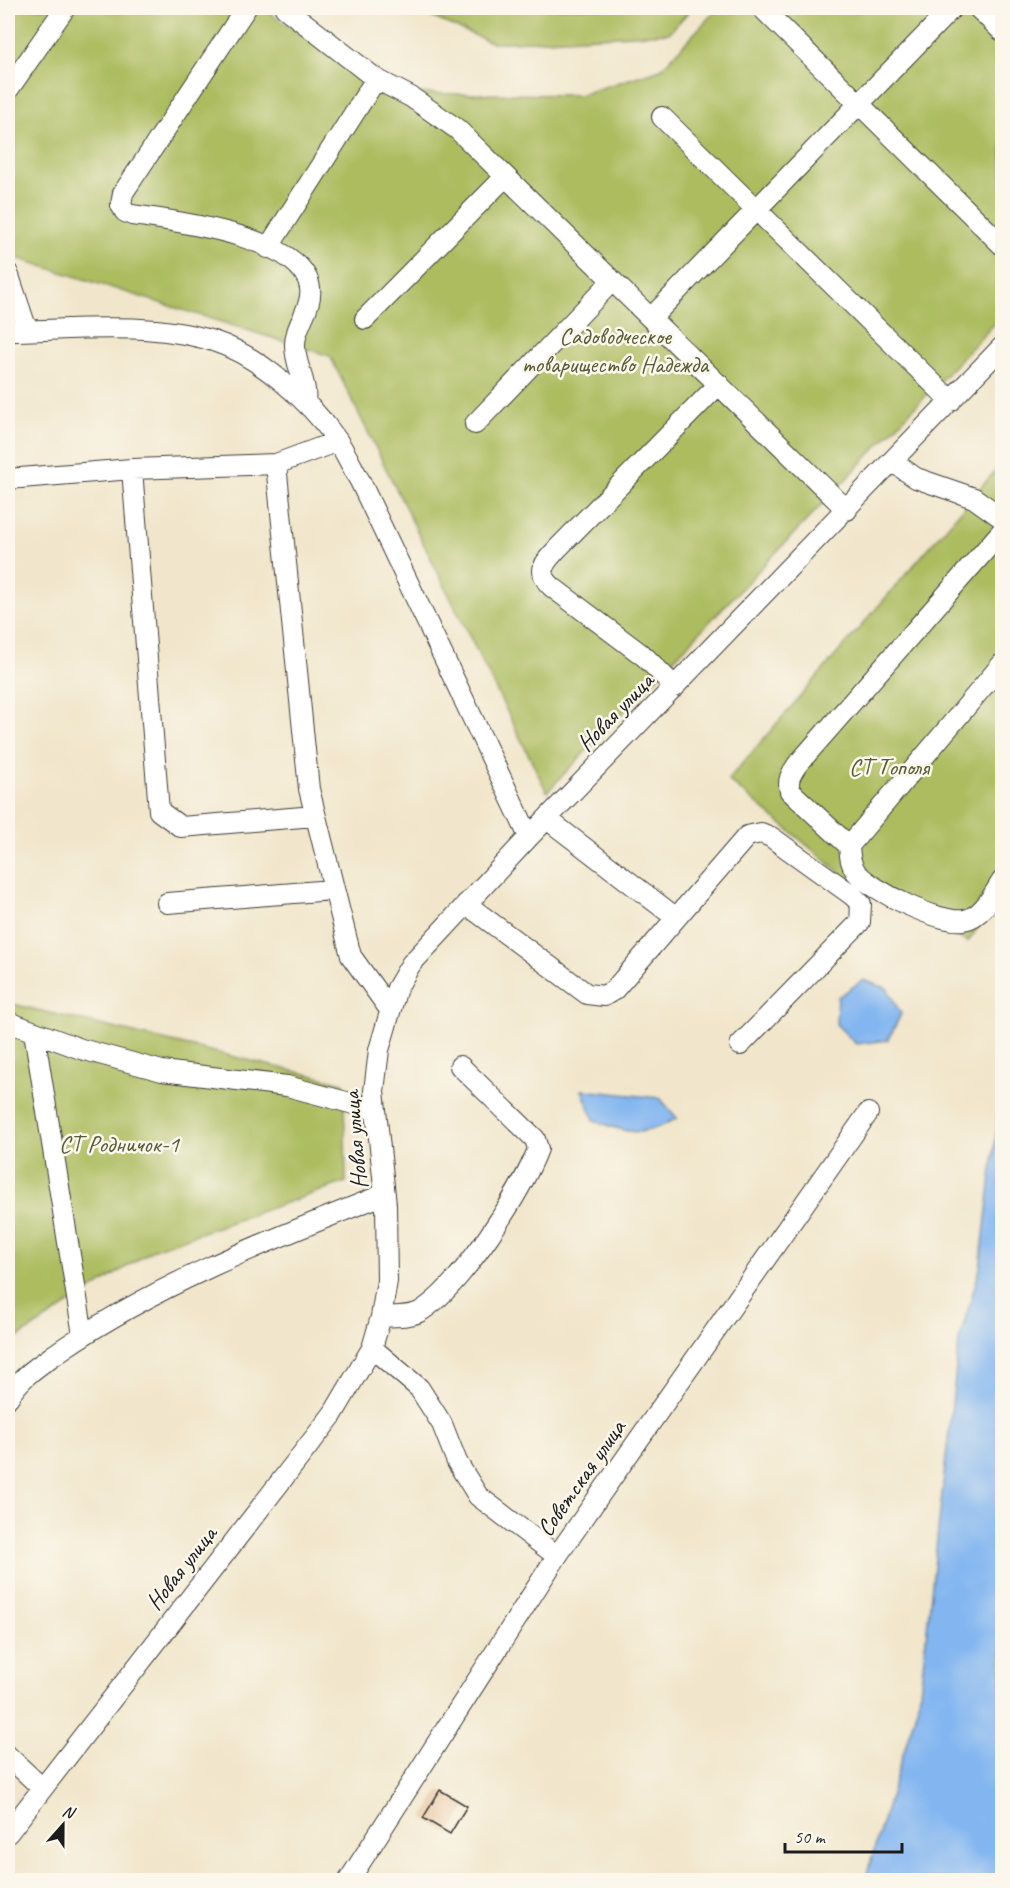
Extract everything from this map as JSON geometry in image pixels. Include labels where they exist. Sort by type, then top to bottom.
[{"type":"street","points":[[8,90],[65,8]]},
{"type":"street","points":[[246,8],[123,193],[121,205],[125,212],[132,215],[220,230],[268,248],[290,259],[302,269],[310,287],[309,303],[297,329],[295,358],[303,383],[305,402]]},
{"type":"street","points":[[285,8],[376,79],[411,97],[457,129],[847,510]]},
{"type":"street","points":[[762,8],[860,102],[1002,245]]},
{"type":"street","points":[[651,318],[952,8]]},
{"type":"street","points":[[978,8],[1002,31]]},
{"type":"street","points":[[268,248],[376,79]]},
{"type":"street","points":[[662,117],[951,401]]},
{"type":"street","points":[[365,319],[504,177]]},
{"type":"street","points":[[8,273],[17,330],[119,329],[182,334],[215,342],[259,366],[305,402],[338,441],[360,481],[529,837]]},
{"type":"street","points":[[475,424],[612,280]]},
{"type":"street","name":"Новая улица","points":[[8,1833],[333,1414],[372,1348],[381,1317],[387,1281],[385,1194],[374,1091],[379,1050],[390,1010],[397,988],[411,964],[529,837],[1002,347]]},
{"type":"street","points":[[675,687],[645,657],[552,587],[544,580],[542,571],[546,560],[719,384]]},
{"type":"street","points":[[8,478],[132,469],[276,464],[338,441]]},
{"type":"street","points":[[893,462],[916,478],[974,498],[1002,518]]},
{"type":"street","points":[[276,464],[309,789],[332,890],[351,956],[390,1010]]},
{"type":"street","points":[[132,469],[159,811],[181,827],[315,816]]},
{"type":"street","points":[[1002,531],[797,765],[788,783],[790,791],[849,846],[850,860],[857,873],[875,887],[944,920],[965,920],[974,916],[984,908],[1002,881]]},
{"type":"street","points":[[849,846],[1002,663]]},
{"type":"street","points":[[547,819],[675,917]]},
{"type":"street","points":[[466,904],[587,994],[604,996],[614,990],[747,836],[754,834],[771,837],[852,895],[861,904],[860,922],[740,1045]]},
{"type":"street","points":[[167,903],[332,890]]},
{"type":"street","points":[[8,1022],[81,1049],[162,1071],[287,1086],[376,1110]]},
{"type":"street","points":[[34,1032],[83,1335]]},
{"type":"street","points":[[381,1317],[420,1313],[452,1283],[499,1223],[538,1149],[535,1139],[460,1066]]},
{"type":"street","name":"Советская улица","points":[[349,1881],[557,1556],[868,1113]]},
{"type":"street","points":[[8,1398],[18,1380],[102,1322],[263,1243],[385,1194]]},
{"type":"street","points":[[372,1348],[419,1388],[442,1424],[457,1462],[478,1496],[557,1556]]},
{"type":"street","points":[[8,1756],[42,1788]]},
{"type":"green space","name":"Садоводческое товарищество Надежда","points":[[8,8],[262,8],[388,93],[579,95],[661,69],[718,8],[1002,8],[1002,316],[547,792],[330,356],[13,257],[8,245]]},
{"type":"green space","points":[[410,8],[692,8],[669,33],[493,43]]},
{"type":"green space","name":"СТ Тополя","points":[[1002,463],[1002,892],[968,942],[859,888],[728,780]]},
{"type":"green space","name":"СТ Родничок-1","points":[[8,1003],[344,1083],[346,1182],[154,1249],[8,1344]]},
{"type":"water","points":[[863,980],[887,988],[901,1014],[888,1040],[856,1044],[836,1024],[838,997]]},
{"type":"water","points":[[1002,1086],[1002,1880],[865,1880],[919,1701],[959,1341],[980,1268]]},
{"type":"water","points":[[582,1090],[660,1098],[677,1118],[645,1131],[617,1129],[594,1120]]},
{"type":"building","points":[[440,1790],[467,1806],[450,1834],[423,1818]]}]
